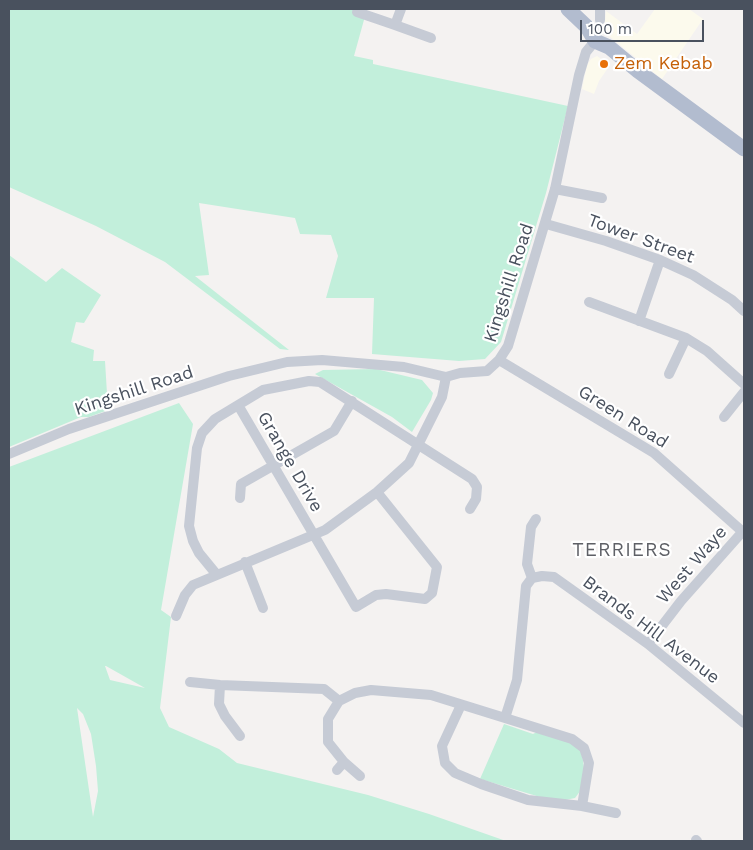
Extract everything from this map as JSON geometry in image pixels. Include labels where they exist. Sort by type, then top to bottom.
[{"type":"main road","points":[[568,9],[587,28],[595,41],[609,47],[638,71],[744,149]]},
{"type":"street","points":[[394,26],[402,9]]},
{"type":"street","points":[[600,9],[600,20]]},
{"type":"street","points":[[357,12],[431,38]]},
{"type":"street","name":"Kingshill Road","points":[[9,454],[68,429],[229,376],[287,362],[322,360],[404,367],[446,377],[460,373],[487,371],[499,360],[508,346],[546,224],[579,75],[586,52],[595,41]]},
{"type":"street","points":[[555,189],[602,198]]},
{"type":"street","name":"Tower Street","points":[[546,224],[606,241],[660,260],[693,275],[732,300],[744,311]]},
{"type":"street","points":[[639,321],[660,260]]},
{"type":"street","points":[[589,302],[686,338],[708,351],[744,384]]},
{"type":"street","points":[[669,374],[686,338]]},
{"type":"street","name":"Green Road","points":[[499,360],[654,453],[744,532]]},
{"type":"street","points":[[176,616],[185,595],[193,585],[325,530],[377,492],[409,463],[442,397],[446,377]]},
{"type":"street","points":[[216,575],[199,553],[189,526],[197,448],[202,433],[215,419],[263,390],[309,381],[320,382],[472,479],[477,487],[476,499],[470,509]]},
{"type":"street","points":[[724,416],[744,392]]},
{"type":"street","points":[[240,498],[241,484],[334,431],[352,401]]},
{"type":"street","name":"Grange Drive","points":[[238,405],[356,607],[376,596],[386,594],[425,599],[432,593],[437,567],[377,492]]},
{"type":"street","points":[[506,718],[517,680],[526,586],[532,578],[528,564],[531,527],[536,519]]},
{"type":"street","name":"West Waye","points":[[648,644],[681,601],[744,532]]},
{"type":"street","points":[[245,562],[263,608]]},
{"type":"street","name":"Brands Hill Avenue","points":[[532,578],[542,576],[554,577],[648,644],[744,723]]},
{"type":"street","points":[[190,682],[324,689],[339,701]]},
{"type":"street","points":[[220,685],[219,704],[225,716],[240,736]]},
{"type":"street","points":[[360,776],[344,762],[328,742],[328,719],[339,701],[355,693],[371,690],[431,695],[572,739],[584,748],[589,763],[582,806]]},
{"type":"street","points":[[461,705],[442,746],[444,763],[455,773],[528,800],[582,806],[616,813]]},
{"type":"street","points":[[337,770],[344,762]]},
{"type":"shaded area","points":[[655,9],[689,9],[703,19],[662,79],[604,32],[606,11],[637,34]]},
{"type":"shaded area","points":[[597,56],[610,65],[599,81],[594,94],[582,89],[587,65],[591,59]]},
{"type":"green space","points":[[9,9],[367,9],[354,56],[373,60],[373,64],[568,106],[546,193],[501,342],[485,359],[459,361],[372,354],[374,298],[326,298],[338,256],[331,235],[300,234],[295,218],[199,203],[209,275],[195,276],[289,350],[280,349],[165,262],[96,226],[9,187]]},
{"type":"green space","points":[[9,255],[46,282],[62,268],[101,295],[84,323],[76,322],[71,342],[94,350],[93,361],[105,361],[108,410],[89,417],[81,417],[9,447]]},
{"type":"green space","points":[[376,369],[422,380],[433,393],[431,400],[412,432],[392,417],[315,374],[323,370]]},
{"type":"green space","points":[[179,403],[193,424],[161,610],[171,617],[160,708],[169,727],[219,749],[237,763],[368,795],[506,841],[9,841],[9,467]],"holes":[[[106,666],[145,688],[110,680]],[[77,708],[83,714],[91,734],[96,766],[98,791],[93,817]]]},
{"type":"green space","points":[[504,724],[533,734],[537,732],[570,742],[580,749],[584,768],[581,790],[575,798],[565,800],[540,797],[480,779]]},
{"type":"place","name":"Zem Kebab","points":[[604,64]]},
{"type":"district","name":"TERRIERS","points":[[622,550]]}]
